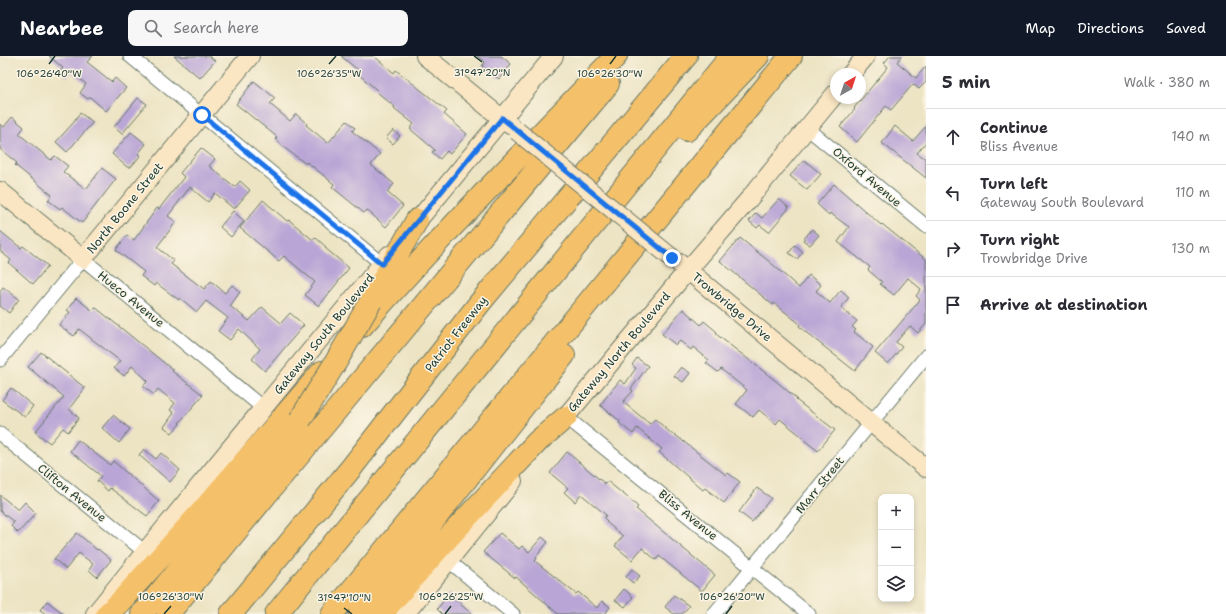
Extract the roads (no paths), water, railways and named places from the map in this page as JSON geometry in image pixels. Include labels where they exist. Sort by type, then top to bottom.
[{"type":"highway","points":[[107,614],[120,603],[203,510],[394,290],[616,56]]},
{"type":"highway","points":[[168,614],[630,56]]},
{"type":"highway","points":[[668,78],[674,56]]},
{"type":"highway","name":"Patriot Freeway","points":[[231,614],[352,467],[479,304],[686,56]]},
{"type":"highway","points":[[276,614],[731,56]]},
{"type":"highway","points":[[534,297],[559,281],[660,160],[695,121],[758,56]]},
{"type":"highway","points":[[332,614],[791,56]]},
{"type":"highway","points":[[360,614],[674,215],[678,194]]},
{"type":"highway","points":[[142,614],[267,463],[300,420],[337,360],[417,220]]},
{"type":"highway","points":[[381,614],[447,539],[538,441],[566,417]]},
{"type":"main road","name":"North Boone Street","points":[[83,260],[250,56]]},
{"type":"main road","name":"Trowbridge Drive","points":[[426,56],[926,468]]},
{"type":"main road","name":"Gateway South Boulevard","points":[[95,614],[417,220],[554,56]]},
{"type":"main road","points":[[857,68],[866,56]]},
{"type":"main road","name":"Gateway North Boulevard","points":[[405,614],[687,270],[749,199],[830,100]]},
{"type":"main road","name":"Hueco Avenue","points":[[0,191],[83,260]]},
{"type":"street","points":[[130,56],[382,264]]},
{"type":"street","name":"Oxford Avenue","points":[[808,128],[926,226]]},
{"type":"street","name":"North Boone Street","points":[[0,360],[83,260]]},
{"type":"street","name":"Hueco Avenue","points":[[83,260],[263,408]]},
{"type":"street","name":"Marr Street","points":[[714,614],[926,356]]},
{"type":"street","name":"Bliss Avenue","points":[[566,417],[809,614]]},
{"type":"street","name":"Clifton Avenue","points":[[0,434],[145,552]]},
{"type":"street","points":[[449,561],[513,614]]}]
